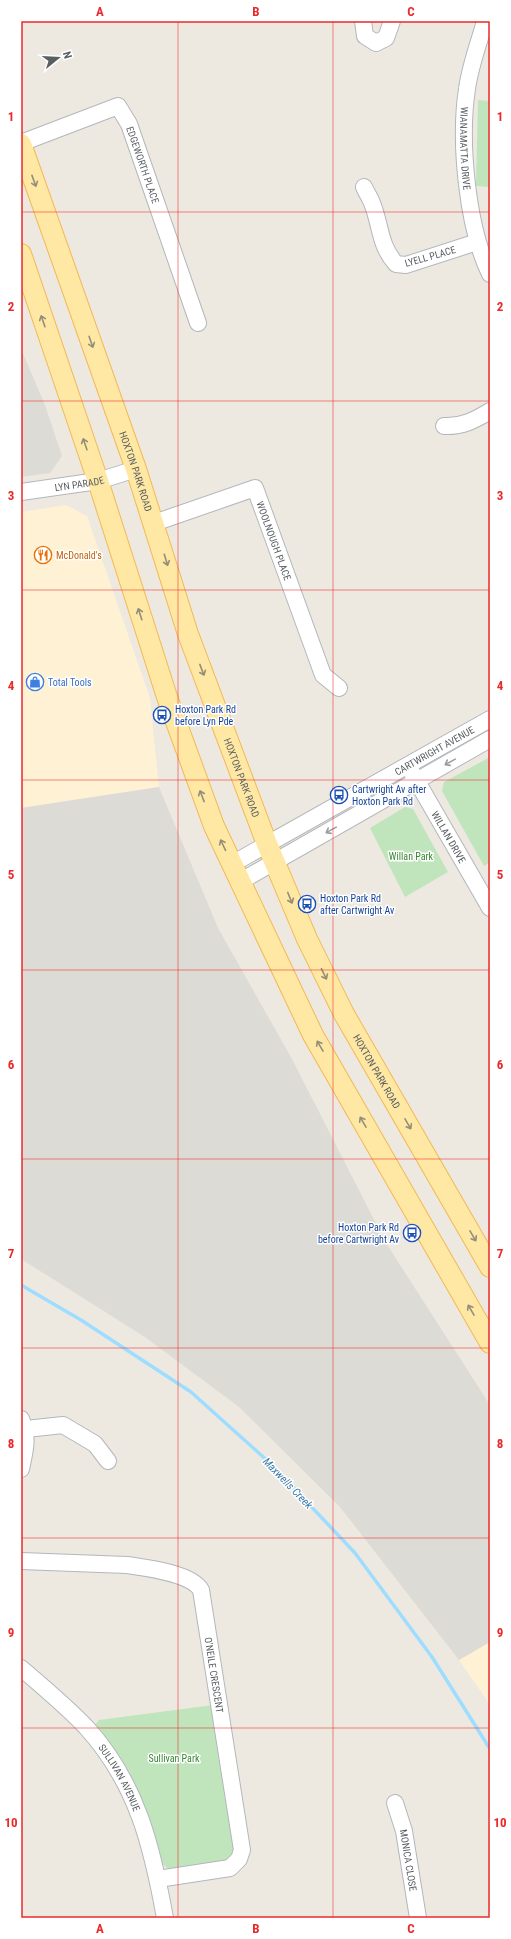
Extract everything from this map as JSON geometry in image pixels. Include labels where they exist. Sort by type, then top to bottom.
[{"type":"main road","name":"HOXTON PARK ROAD","points":[[21,144],[136,469],[188,634],[271,853],[307,939],[344,1014],[490,1267]]},
{"type":"main road","points":[[21,254],[98,481],[179,732],[214,826],[313,1035],[490,1343]]},
{"type":"street","points":[[363,21],[364,36],[376,43],[386,38],[392,21]]},
{"type":"street","name":"WIANAMATTA DRIVE","points":[[485,21],[467,88],[464,121],[468,194],[477,242],[490,274]]},
{"type":"street","name":"EDGEWORTH PLACE","points":[[21,144],[118,106],[129,124],[198,323]]},
{"type":"street","name":"LYELL PLACE","points":[[364,186],[373,204],[380,234],[388,255],[396,264],[406,265],[477,242]]},
{"type":"street","points":[[444,426],[467,424],[490,411]]},
{"type":"street","name":"LYN PARADE","points":[[21,492],[98,481],[136,469]]},
{"type":"street","name":"WOOLNOUGH PLACE","points":[[154,523],[255,488],[323,675],[339,688]]},
{"type":"street","name":"CARTWRIGHT AVENUE","points":[[236,873],[271,853],[408,765],[486,721]]},
{"type":"street","name":"CARTWRIGHT AVENUE","points":[[271,853],[416,781],[487,741]]},
{"type":"street","name":"WILLAN DRIVE","points":[[408,765],[490,908]]},
{"type":"street","points":[[21,1469],[26,1441],[23,1424],[63,1425],[95,1444],[108,1461]]},
{"type":"street","name":"O'NEILE CRESCENT","points":[[21,1561],[144,1567],[187,1578],[196,1584],[201,1590],[242,1850],[237,1863],[230,1868],[158,1879]]},
{"type":"street","name":"SULLIVAN AVENUE","points":[[21,1668],[80,1721],[113,1762],[127,1786],[142,1818],[158,1879],[165,1918]]},
{"type":"street","name":"MONICA CLOSE","points":[[395,1803],[404,1831],[418,1918]]},
{"type":"shaded area","points":[[21,349],[45,405],[62,456],[50,473],[21,477]]},
{"type":"shaded area","points":[[66,505],[87,516],[150,698],[159,787],[21,808],[21,512]]},
{"type":"shaded area","points":[[159,787],[218,928],[292,1059],[386,1243],[490,1405],[490,1642],[459,1660],[340,1507],[239,1407],[145,1337],[21,1259],[21,808]]},
{"type":"shaded area","points":[[490,1642],[490,1705],[459,1660]]},
{"type":"green space","points":[[478,100],[490,101],[490,187],[476,186]]},
{"type":"green space","points":[[490,757],[490,862],[484,866],[442,791],[444,782]]},
{"type":"green space","name":"Willan Park","points":[[405,807],[413,809],[448,872],[405,897],[370,828]]},
{"type":"green space","name":"Sullivan Park","points":[[213,1705],[234,1830],[234,1856],[224,1864],[176,1870],[168,1869],[162,1863],[143,1805],[133,1782],[116,1753],[94,1726],[99,1720]]},
{"type":"waterway","name":"Maxwells Creek","points":[[21,1285],[81,1320],[191,1392],[271,1464],[355,1553],[432,1657],[490,1749]]},
{"type":"place","name":"McDonald's","points":[[43,555]]},
{"type":"place","name":"Total Tools","points":[[35,682]]},
{"type":"place","name":"Hoxton Park Rd before Lyn Pde","points":[[162,715]]},
{"type":"place","name":"Cartwright Av after Hoxton Park Rd","points":[[339,795]]},
{"type":"place","name":"Hoxton Park Rd after Cartwright Av","points":[[307,904]]},
{"type":"place","name":"Hoxton Park Rd before Cartwright Av","points":[[412,1233]]}]
